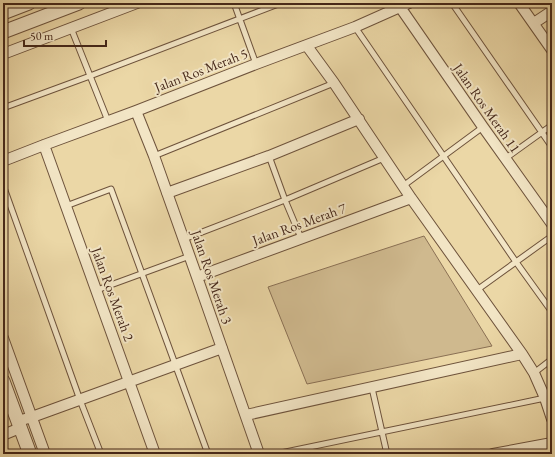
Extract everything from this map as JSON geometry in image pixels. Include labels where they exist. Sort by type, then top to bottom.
[{"type":"street","points":[[3,13],[28,3]]},
{"type":"street","points":[[3,32],[78,3]]},
{"type":"street","points":[[3,54],[137,3]]},
{"type":"street","points":[[519,3],[552,50]]},
{"type":"street","name":"Jalan Ros Merah 5","points":[[3,161],[256,64],[307,46],[405,5]]},
{"type":"street","name":"Jalan Ros Merah 11","points":[[405,5],[483,128],[552,224]]},
{"type":"street","points":[[534,23],[552,11]]},
{"type":"street","points":[[307,46],[359,119],[411,198],[522,354],[534,373],[552,419]]},
{"type":"street","name":"Jalan Ros Merah 3","points":[[136,111],[184,239],[259,454]]},
{"type":"street","points":[[167,193],[269,156],[359,119]]},
{"type":"street","name":"Jalan Ros Merah 2","points":[[44,145],[155,454]]},
{"type":"street","name":"Jalan Ros Merah 7","points":[[197,277],[411,198]]},
{"type":"street","points":[[3,338],[45,454]]},
{"type":"street","points":[[3,434],[32,417],[222,348]]},
{"type":"street","points":[[246,415],[522,354]]},
{"type":"street","points":[[3,381],[30,454]]},
{"type":"street","points":[[493,454],[552,443]]},
{"type":"lane","points":[[234,3],[256,64]]},
{"type":"lane","points":[[3,108],[281,3]]},
{"type":"lane","points":[[452,3],[552,147]]},
{"type":"lane","points":[[355,27],[552,312]]},
{"type":"lane","points":[[71,28],[108,122]]},
{"type":"lane","points":[[154,156],[334,83]]},
{"type":"lane","points":[[506,158],[552,125]]},
{"type":"lane","points":[[403,186],[483,128]]},
{"type":"lane","points":[[269,156],[301,238]]},
{"type":"lane","points":[[184,239],[285,200],[384,158]]},
{"type":"lane","points":[[3,185],[80,400],[101,454]]},
{"type":"lane","points":[[66,206],[111,189],[208,454]]},
{"type":"lane","points":[[477,290],[552,236]]},
{"type":"lane","points":[[97,290],[190,256]]},
{"type":"lane","points":[[534,373],[552,359]]},
{"type":"lane","points":[[372,388],[387,454]]},
{"type":"lane","points":[[276,454],[545,398]]},
{"type":"shaded area","points":[[424,236],[492,346],[307,384],[268,287]]}]
